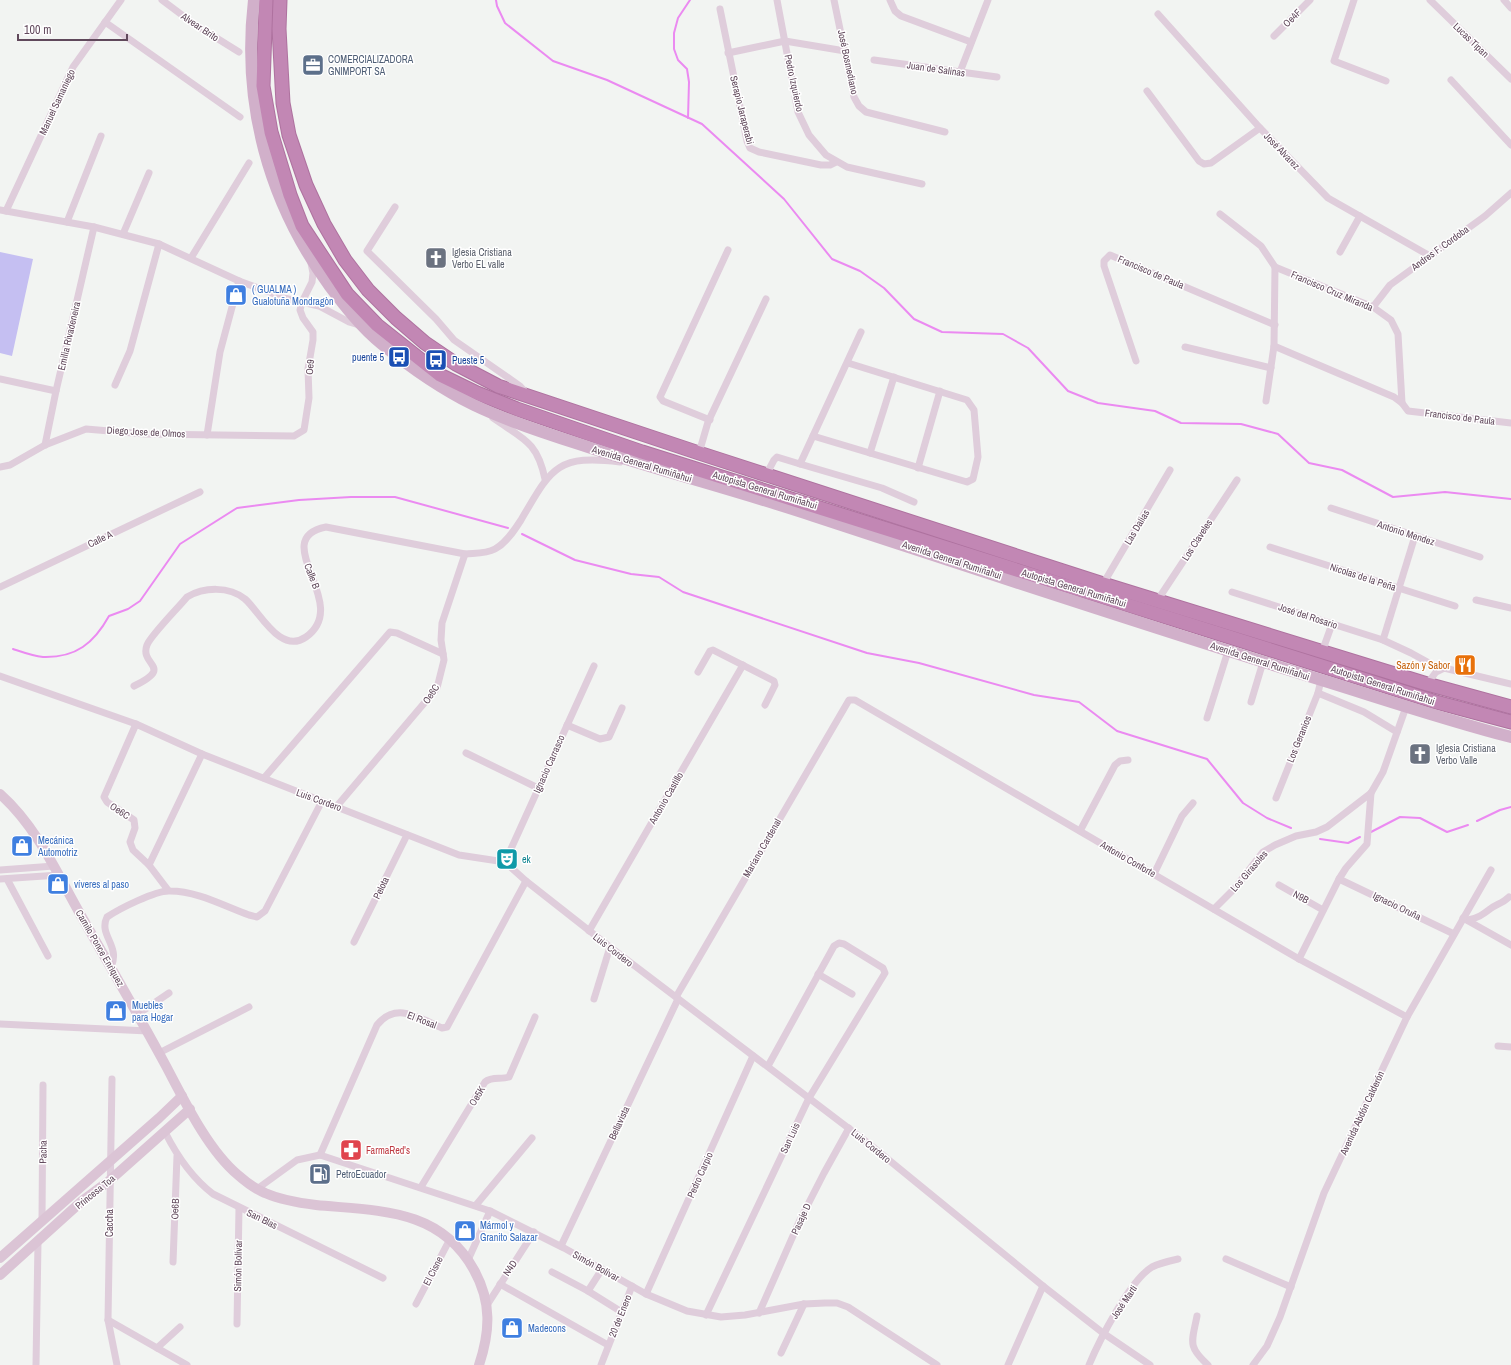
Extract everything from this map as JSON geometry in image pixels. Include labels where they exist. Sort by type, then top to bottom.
[{"type":"highway","name":"Autopista General Rumiñahui","points":[[266,0],[264,86],[271,132],[290,195],[302,226],[347,294],[377,325],[440,375],[477,393],[517,409],[642,452],[1436,702],[1511,722]]},
{"type":"highway","name":"Autopista General Rumiñahui","points":[[280,0],[279,29],[283,103],[289,134],[306,185],[324,224],[345,260],[368,290],[396,318],[425,343],[456,364],[491,382],[529,397],[766,475],[1157,601],[1427,684],[1511,708]]},
{"type":"main road","name":"Avenida General Rumiñahui","points":[[254,0],[250,32],[250,59],[253,96],[258,126],[277,191],[298,237],[310,258],[361,326],[399,358],[440,385],[477,406],[554,436],[630,461],[811,514],[1228,651],[1406,707],[1511,737]]},
{"type":"main road","name":"Camilo Ponce Enrìquez","points":[[0,794],[27,823],[56,871],[148,1031],[182,1096],[217,1154],[235,1172],[257,1189],[287,1200],[402,1215],[432,1226],[450,1239],[468,1260],[483,1287],[487,1305],[487,1338],[479,1365]]},
{"type":"main road","name":"Princesa Toa","points":[[0,1258],[182,1096]]},
{"type":"main road","name":"Princesa Toa","points":[[0,1275],[82,1201],[109,1181],[190,1109]]},
{"type":"street","name":"Manuel Samaniego","points":[[3,210],[73,67],[121,0]]},
{"type":"street","name":"Alvear Brito","points":[[162,0],[194,24],[239,52]]},
{"type":"street","name":"Pedro Izquierdo","points":[[777,0],[798,112],[809,136],[826,155],[847,167],[922,184]]},
{"type":"street","name":"José Bosmediano","points":[[834,0],[854,97],[859,106],[866,112],[945,132]]},
{"type":"street","points":[[890,0],[895,11],[901,16],[972,42]]},
{"type":"street","points":[[960,72],[988,0]]},
{"type":"street","name":"Oe4F","points":[[1274,36],[1310,0]]},
{"type":"street","points":[[1354,0],[1334,61],[1386,81]]},
{"type":"street","name":"Lucas Tipan","points":[[1430,0],[1511,79]]},
{"type":"street","points":[[1504,0],[1511,8]]},
{"type":"street","name":"Serapio Jaraperabi","points":[[720,9],[747,141],[750,148],[759,152],[821,165],[836,162]]},
{"type":"street","name":"José Alvarez","points":[[1158,14],[1260,128],[1328,198],[1430,256]]},
{"type":"street","points":[[105,22],[240,117]]},
{"type":"street","points":[[728,52],[785,41],[845,51]]},
{"type":"street","name":"Juan de Salinas","points":[[874,60],[997,77]]},
{"type":"street","points":[[1451,80],[1511,145]]},
{"type":"street","points":[[1147,91],[1200,161],[1204,164],[1210,163],[1260,128]]},
{"type":"street","points":[[67,222],[101,136]]},
{"type":"street","points":[[191,258],[249,163]]},
{"type":"street","points":[[122,234],[149,173]]},
{"type":"street","name":"Andres F. Cordoba","points":[[1373,307],[1390,284],[1485,216],[1511,193]]},
{"type":"street","points":[[395,208],[367,251],[436,319],[454,340],[520,386],[529,397]]},
{"type":"street","points":[[3,210],[67,222],[159,244],[239,281],[276,295],[319,306],[349,322],[361,326]]},
{"type":"street","points":[[1220,214],[1261,246],[1276,267],[1274,346],[1266,401]]},
{"type":"street","points":[[1340,252],[1360,216]]},
{"type":"street","name":"Emilia Rivadeneira","points":[[45,445],[94,228]]},
{"type":"street","points":[[115,385],[130,351],[159,244]]},
{"type":"street","points":[[710,420],[663,401],[660,396],[728,250]]},
{"type":"street","name":"Francisco de Paula","points":[[1136,361],[1104,266],[1104,261],[1110,255],[1275,326]]},
{"type":"street","points":[[302,302],[312,282],[313,273],[310,258]]},
{"type":"street","name":"Francisco Cruz Miranda","points":[[1276,267],[1373,307],[1391,320],[1398,334],[1402,404]]},
{"type":"street","points":[[207,435],[220,352],[239,281]]},
{"type":"street","points":[[699,453],[710,420],[766,299]]},
{"type":"street","name":"Oe9","points":[[300,434],[304,430],[309,398],[308,369],[313,340],[313,332],[301,314],[302,302]]},
{"type":"street","points":[[800,464],[848,363],[861,332]]},
{"type":"street","points":[[1274,346],[1394,398],[1402,404]]},
{"type":"street","points":[[1185,347],[1272,368]]},
{"type":"street","points":[[813,436],[967,482],[973,479],[978,457],[974,410],[968,400],[848,363]]},
{"type":"street","points":[[870,453],[894,377]]},
{"type":"street","points":[[0,379],[56,391]]},
{"type":"street","points":[[918,468],[940,391]]},
{"type":"street","name":"Francisco de Paula","points":[[1402,404],[1408,411],[1511,423]]},
{"type":"street","points":[[477,406],[529,442],[541,461],[545,480]]},
{"type":"street","name":"Diego Jose de Olmos","points":[[0,467],[10,465],[45,445],[86,428],[145,434],[294,436],[300,434]]},
{"type":"street","points":[[766,475],[777,457],[882,488],[914,502]]},
{"type":"street","name":"Calle B","points":[[134,686],[150,678],[153,674],[152,665],[147,654],[148,644],[187,597],[194,593],[218,589],[228,590],[244,598],[274,634],[283,639],[293,640],[304,638],[311,632],[319,617],[319,595],[302,551],[303,541],[316,529],[326,527],[465,554],[488,552],[503,543],[515,530],[545,480],[560,467],[576,460],[596,459],[630,461]]},
{"type":"street","name":"Las Dalias","points":[[1103,584],[1170,470]]},
{"type":"street","name":"Los Claveles","points":[[1157,601],[1237,480]]},
{"type":"street","name":"Calle A","points":[[0,587],[200,492]]},
{"type":"street","name":"Antonio Mendez","points":[[1331,508],[1480,557]]},
{"type":"street","points":[[1383,640],[1415,536]]},
{"type":"street","name":"Nicolas de la Peña","points":[[1270,547],[1455,606]]},
{"type":"street","name":"Oe6C","points":[[337,806],[430,699],[437,688],[442,673],[442,623],[465,554]]},
{"type":"street","name":"José del Rosario","points":[[1232,592],[1383,640],[1411,653],[1440,670]]},
{"type":"street","points":[[1476,600],[1511,608]]},
{"type":"street","points":[[1322,652],[1332,624]]},
{"type":"street","points":[[264,778],[390,632],[397,633],[443,654]]},
{"type":"street","points":[[698,672],[710,651],[713,650],[774,681],[775,685],[765,705]]},
{"type":"street","points":[[1207,718],[1228,651]]},
{"type":"street","points":[[1251,702],[1263,662]]},
{"type":"street","name":"Antonio Castillo","points":[[589,931],[743,665]]},
{"type":"street","name":"Ignacio Carrasco","points":[[505,862],[594,666]]},
{"type":"street","points":[[1427,684],[1440,670],[1444,668],[1511,684]]},
{"type":"street","name":"Luis Cordero","points":[[0,676],[136,724],[202,754],[337,806],[459,856],[505,862],[526,881],[589,931],[849,1128],[1103,1333],[1150,1365]]},
{"type":"street","name":"Los Geranios","points":[[1276,798],[1318,693],[1321,680]]},
{"type":"street","points":[[1318,693],[1364,712],[1397,732]]},
{"type":"street","name":"Antonio Conforte","points":[[849,700],[855,700],[1299,959],[1406,1017]]},
{"type":"street","name":"Mariano Cardenal","points":[[677,998],[849,700]]},
{"type":"street","points":[[1496,704],[1511,702]]},
{"type":"street","name":"Los Girasoles","points":[[1214,909],[1235,888],[1263,852],[1296,836],[1316,832],[1327,827],[1371,793],[1383,772],[1406,707]]},
{"type":"street","points":[[566,725],[600,739],[609,737],[622,708]]},
{"type":"street","name":"Oe6C","points":[[136,724],[104,797],[106,802],[134,820],[135,828],[130,842],[133,850],[149,865],[168,890]]},
{"type":"street","points":[[466,753],[538,788]]},
{"type":"street","points":[[149,865],[202,754]]},
{"type":"street","points":[[1080,831],[1115,765],[1120,761],[1128,760]]},
{"type":"street","name":"Los Girasoles","points":[[1299,959],[1339,879],[1367,844],[1371,793]]},
{"type":"street","points":[[111,967],[114,954],[105,928],[107,917],[128,905],[168,890],[200,897],[257,917],[265,910],[322,801]]},
{"type":"street","points":[[1154,874],[1182,816],[1193,803]]},
{"type":"street","name":"Pelota","points":[[354,942],[407,835]]},
{"type":"street","points":[[0,870],[56,871]]},
{"type":"street","name":"Avenida Abdón Calderón","points":[[1253,1365],[1267,1346],[1291,1286],[1324,1193],[1406,1017],[1454,934],[1465,919],[1491,870]]},
{"type":"street","points":[[48,956],[3,879],[56,871]]},
{"type":"street","name":"Ignacio Oruña","points":[[1339,879],[1454,934]]},
{"type":"street","name":"El Rosal","points":[[320,1155],[377,1025],[383,1017],[390,1013],[400,1012],[410,1014],[442,1028],[447,1027],[526,881]]},
{"type":"street","name":"N9B","points":[[1278,885],[1323,910]]},
{"type":"street","points":[[1465,919],[1480,917],[1501,904],[1509,897]]},
{"type":"street","points":[[1465,919],[1511,945]]},
{"type":"street","name":"San Luis","points":[[706,1315],[809,1098],[885,973],[883,968],[844,944],[839,943],[834,946],[818,974]]},
{"type":"street","points":[[594,999],[610,947]]},
{"type":"street","points":[[768,1066],[818,974],[852,994]]},
{"type":"street","points":[[138,1014],[169,993]]},
{"type":"street","name":"Bellavista","points":[[561,1246],[677,998]]},
{"type":"street","points":[[159,1053],[249,1007]]},
{"type":"street","name":"Oe5K","points":[[421,1187],[485,1082],[488,1079],[505,1079],[509,1077],[535,1017]]},
{"type":"street","points":[[0,1024],[148,1031]]},
{"type":"street","points":[[1498,1046],[1511,1047]]},
{"type":"street","name":"Pedro Carpio","points":[[646,1294],[753,1056]]},
{"type":"street","name":"Caccha","points":[[112,1079],[109,1181],[108,1320],[119,1364]]},
{"type":"street","name":"Pacha","points":[[42,1220],[43,1085]]},
{"type":"street","name":"Pasaje D","points":[[759,1312],[800,1220],[849,1128]]},
{"type":"street","name":"San Blas","points":[[165,1132],[177,1156],[202,1186],[213,1194],[238,1208],[382,1278]]},
{"type":"street","points":[[476,1205],[532,1138]]},
{"type":"street","name":"Simón Bolívar","points":[[257,1189],[297,1160],[320,1155],[476,1205],[561,1246],[646,1294],[687,1312],[721,1317],[804,1304],[837,1303],[848,1307],[937,1365]]},
{"type":"street","name":"Oe6B","points":[[173,1262],[177,1156]]},
{"type":"street","name":"Simón Bolívar","points":[[237,1324],[238,1208]]},
{"type":"street","points":[[468,1260],[490,1211]]},
{"type":"street","name":"N4D","points":[[487,1305],[534,1232]]},
{"type":"street","name":"El Cisne","points":[[416,1304],[450,1239]]},
{"type":"street","points":[[36,1365],[38,1242]]},
{"type":"street","name":"José Marti","points":[[1089,1365],[1103,1333],[1145,1272],[1158,1265],[1178,1259]]},
{"type":"street","points":[[1226,1259],[1291,1286]]},
{"type":"street","points":[[588,1290],[602,1269]]},
{"type":"street","points":[[552,1272],[588,1290],[620,1312]]},
{"type":"street","name":"20 de Enero","points":[[500,1284],[608,1345]]},
{"type":"street","name":"20 de Enero","points":[[603,1364],[620,1312],[632,1286]]},
{"type":"street","points":[[1008,1365],[1043,1286]]},
{"type":"street","points":[[781,1353],[804,1304]]},
{"type":"street","points":[[1197,1316],[1192,1347],[1208,1365]]},
{"type":"street","points":[[108,1320],[187,1365]]},
{"type":"street","points":[[157,1348],[180,1326]]},
{"type":"shaded area","points":[[0,252],[33,259],[12,356],[0,353]]},
{"type":"waterway","points":[[496,0],[497,6],[505,23],[553,61],[607,80],[702,124],[784,199],[832,259],[860,271],[884,288],[914,319],[942,332],[1003,334],[1028,348],[1068,391],[1098,403],[1155,411],[1181,423],[1241,424],[1278,434],[1309,463],[1342,470],[1393,497],[1445,492],[1511,499]]},
{"type":"waterway","points":[[688,118],[689,82],[687,69],[678,60],[674,49],[674,33],[678,18],[690,0]]},
{"type":"waterway","points":[[13,649],[31,655],[55,657],[74,652],[83,647],[97,634],[109,616],[128,609],[140,601],[180,544],[237,508],[299,500],[351,497],[395,497],[508,528]]},
{"type":"waterway","points":[[522,534],[575,560],[631,574],[659,577],[683,592],[867,653],[919,663],[1034,695],[1079,702],[1117,731],[1207,759],[1243,803],[1267,818],[1291,828]]},
{"type":"waterway","points":[[1477,821],[1500,810],[1511,807]]},
{"type":"waterway","points":[[1371,832],[1400,817],[1420,818],[1447,832],[1468,825]]},
{"type":"waterway","points":[[1320,839],[1348,843],[1360,837]]},
{"type":"place","name":"COMERCIALIZADORA GNIMPORT SA","points":[[313,65]]},
{"type":"place","name":"Iglesia Cristiana Verbo EL valle","points":[[436,258]]},
{"type":"place","name":"( GUALMA ) Gualotuña Mondragòn","points":[[236,295]]},
{"type":"place","name":"puente 5","points":[[399,357]]},
{"type":"place","name":"Pueste 5","points":[[436,360]]},
{"type":"place","name":"Sazón y Sabor","points":[[1465,665]]},
{"type":"place","name":"Iglesia Cristiana Verbo Valle","points":[[1420,754]]},
{"type":"place","name":"Mecánica Automotriz","points":[[22,846]]},
{"type":"place","name":"ek","points":[[507,859]]},
{"type":"place","name":"víveres al paso","points":[[58,884]]},
{"type":"place","name":"Muebles para Hogar","points":[[116,1011]]},
{"type":"place","name":"FarmaRed's","points":[[351,1150]]},
{"type":"place","name":"PetroEcuador","points":[[320,1174]]},
{"type":"place","name":"Mármol y Granito Salazar","points":[[465,1231]]},
{"type":"place","name":"Madecons","points":[[512,1328]]}]
